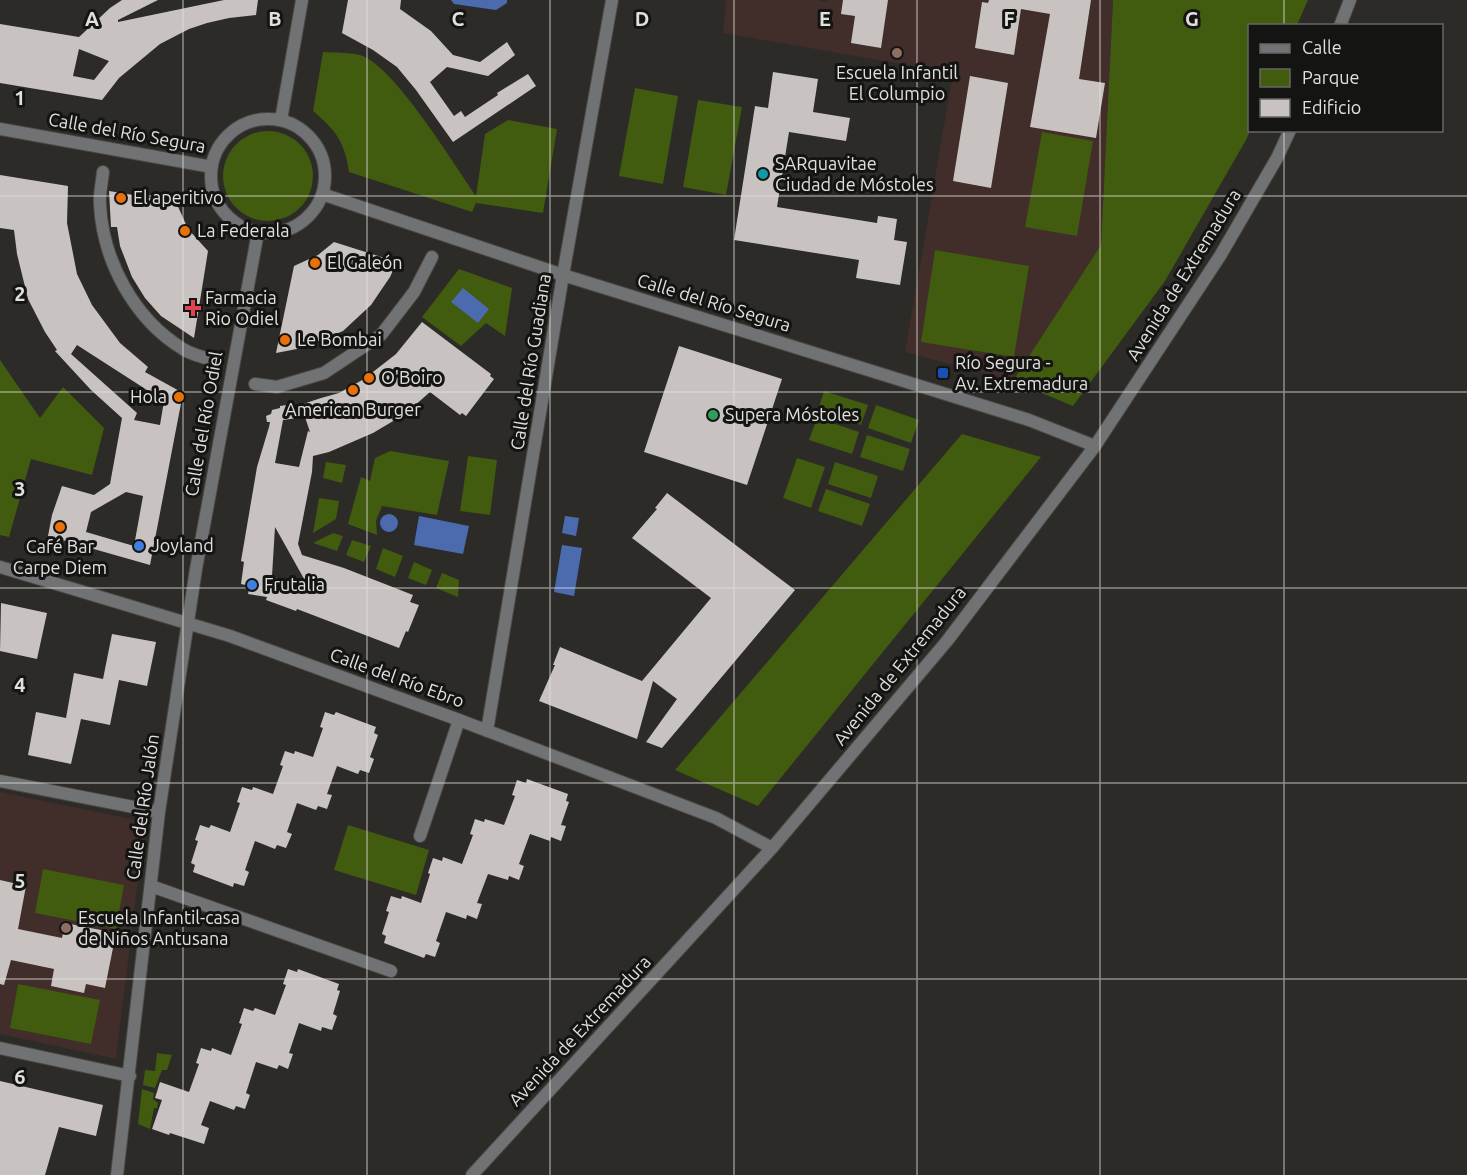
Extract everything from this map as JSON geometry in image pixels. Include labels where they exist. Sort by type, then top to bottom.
[{"type":"street","points":[[281,120],[302,0]]},
{"type":"street","name":"Calle del Río Guadiana","points":[[488,731],[563,275],[612,0]]},
{"type":"street","points":[[1341,24],[1350,0]]},
{"type":"street","points":[[281,120],[298,128],[311,139],[322,158],[325,178],[322,194],[310,215],[291,228],[276,233],[258,232],[240,226],[226,215],[216,201],[211,180],[212,167],[217,150],[231,133],[254,121],[281,120]]},
{"type":"street","name":"Calle del Río Segura","points":[[0,129],[212,167]]},
{"type":"street","name":"Avenida de Extremadura","points":[[472,1175],[772,848],[947,641],[1095,446],[1220,256],[1289,132]]},
{"type":"street","points":[[103,172],[100,203],[104,235],[112,262],[125,288],[142,313],[163,335],[185,351],[209,358]]},
{"type":"street","name":"Calle del Río Segura","points":[[322,194],[563,275],[987,407],[1095,446]]},
{"type":"street","name":"Calle del Río Odiel","points":[[188,623],[258,232]]},
{"type":"street","points":[[255,384],[277,387],[324,373],[381,335],[414,292],[432,256]]},
{"type":"street","name":"Calle del Río Ebro","points":[[0,567],[230,636],[716,818],[772,848]]},
{"type":"street","name":"Calle del Río Jalón","points":[[117,1175],[159,812],[188,623]]},
{"type":"street","points":[[420,836],[459,720]]},
{"type":"street","points":[[0,780],[159,812]]},
{"type":"street","points":[[151,886],[391,971]]},
{"type":"street","points":[[0,1048],[130,1076]]},
{"type":"shaded area","points":[[726,0],[818,0],[827,2],[828,0],[1113,0],[1101,245],[1013,381],[905,352],[953,73],[723,33]]},
{"type":"shaded area","name":"Escuela Infantil-casa de Niños Antusana","points":[[0,792],[145,822],[116,1059],[0,1034]]},
{"type":"green space","points":[[1113,0],[1308,0],[1297,24],[1248,24],[1250,132],[1246,140],[1165,281],[1073,406],[1013,381],[1101,245]]},
{"type":"green space","points":[[323,52],[360,55],[374,63],[389,77],[439,140],[476,196],[485,134],[508,120],[557,129],[543,213],[476,203],[472,212],[349,172],[345,153],[338,138],[328,124],[313,111]]},
{"type":"green space","points":[[635,88],[678,96],[663,184],[619,176]]},
{"type":"green space","points":[[698,100],[742,107],[726,195],[683,187]]},
{"type":"green space","points":[[268,131],[285,135],[300,144],[309,159],[313,176],[309,193],[300,208],[285,217],[268,221],[251,217],[236,208],[227,193],[223,176],[227,159],[236,144],[251,135]]},
{"type":"green space","points":[[1042,132],[1093,141],[1077,236],[1025,227]]},
{"type":"green space","points":[[935,250],[1029,266],[1014,357],[921,342]]},
{"type":"green space","points":[[459,269],[512,288],[505,336],[486,323],[461,346],[422,317]]},
{"type":"green space","points":[[0,360],[40,418],[63,387],[104,428],[92,475],[31,459],[9,537],[0,535]]},
{"type":"green space","points":[[824,391],[868,405],[861,425],[818,410]]},
{"type":"green space","points":[[876,405],[919,420],[911,443],[868,428]]},
{"type":"green space","points":[[817,418],[859,432],[852,454],[809,440]]},
{"type":"green space","points":[[962,434],[1041,457],[758,806],[675,770]]},
{"type":"green space","points":[[867,435],[910,449],[903,471],[860,457]]},
{"type":"green space","points":[[390,451],[449,461],[437,515],[382,506],[376,521],[377,535],[348,524],[361,477],[370,481],[375,458]]},
{"type":"green space","points":[[468,456],[497,460],[490,515],[460,511]]},
{"type":"green space","points":[[797,458],[825,467],[811,508],[783,498]]},
{"type":"green space","points":[[326,462],[346,465],[342,483],[323,478]]},
{"type":"green space","points":[[835,462],[878,476],[871,498],[828,484]]},
{"type":"green space","points":[[826,489],[870,504],[862,526],[818,511]]},
{"type":"green space","points":[[319,498],[339,501],[336,519],[313,533]]},
{"type":"green space","points":[[333,533],[343,536],[337,551],[313,543]]},
{"type":"green space","points":[[352,540],[371,546],[364,562],[346,555]]},
{"type":"green space","points":[[383,548],[403,556],[395,577],[376,569]]},
{"type":"green space","points":[[414,562],[432,570],[426,585],[408,578]]},
{"type":"green space","points":[[442,573],[459,580],[458,597],[436,588]]},
{"type":"green space","points":[[348,825],[429,850],[416,895],[334,870]]},
{"type":"green space","points":[[43,869],[124,885],[116,929],[35,913]]},
{"type":"green space","points":[[18,984],[100,1000],[91,1044],[10,1028]]},
{"type":"green space","points":[[157,1053],[172,1055],[167,1070],[162,1070],[155,1088],[143,1085],[145,1070],[155,1071]]},
{"type":"green space","points":[[142,1089],[154,1093],[153,1099],[158,1103],[157,1108],[154,1108],[150,1129],[138,1124]]},
{"type":"water","points":[[451,0],[507,0],[507,3],[496,10],[454,4]]},
{"type":"water","points":[[463,288],[489,309],[478,323],[451,302]]},
{"type":"water","points":[[385,514],[393,514],[398,519],[396,530],[385,532],[380,527],[380,519]]},
{"type":"water","points":[[419,516],[469,526],[463,554],[414,545]]},
{"type":"water","points":[[565,516],[579,518],[576,536],[562,533]]},
{"type":"water","points":[[562,545],[582,548],[574,596],[554,592]]},
{"type":"building","points":[[122,0],[158,0],[118,22],[224,0],[258,0],[256,15],[207,23],[189,29],[160,44],[119,78],[102,100],[0,83],[0,24],[79,37]],"holes":[[[79,49],[109,61],[94,80],[73,76]]]},
{"type":"building","points":[[348,0],[401,0],[400,9],[431,31],[453,55],[480,62],[507,42],[515,55],[488,76],[447,67],[430,82],[454,116],[461,111],[465,117],[528,74],[536,86],[453,142],[397,67],[373,50],[342,33]]},
{"type":"building","points":[[843,0],[888,0],[881,48],[851,43],[855,16],[841,14]]},
{"type":"building","points":[[989,0],[1091,0],[1079,79],[1105,83],[1096,138],[1030,127],[1050,14],[1021,9],[1014,55],[975,48],[982,2],[988,3]]},
{"type":"building","name":"SARquavitae Ciudad de Móstoles","points":[[773,72],[818,79],[813,112],[850,118],[846,141],[789,132],[777,207],[877,223],[878,216],[897,219],[894,240],[907,242],[900,285],[856,278],[859,260],[734,240],[755,106],[768,108]]},
{"type":"building","points":[[970,76],[1008,83],[991,188],[953,181]]},
{"type":"building","points":[[0,175],[68,186],[67,223],[77,274],[92,305],[120,343],[148,367],[145,372],[183,393],[150,565],[48,536],[52,515],[62,486],[94,495],[110,484],[122,418],[91,390],[55,351],[57,350],[28,299],[17,254],[14,230],[0,228]],"holes":[[[77,345],[164,401],[160,425],[134,420],[137,413],[71,354]],[[126,492],[143,496],[134,546],[86,532],[91,512]]]},
{"type":"building","points":[[109,191],[176,202],[188,229],[208,251],[194,338],[161,316],[145,298],[132,277],[120,246],[117,227],[111,227]]},
{"type":"building","points":[[334,242],[397,262],[371,305],[343,331],[302,348],[276,353],[294,266],[318,255]]},
{"type":"building","points":[[422,322],[491,374],[490,376],[494,379],[466,416],[462,413],[460,415],[430,392],[405,414],[373,433],[329,452],[313,456],[298,544],[302,555],[344,568],[413,595],[410,602],[419,605],[399,648],[297,609],[296,611],[266,600],[267,597],[248,594],[250,586],[241,584],[244,562],[241,561],[257,467],[270,422],[267,422],[266,416],[280,406],[293,404],[294,407],[339,393],[364,379],[396,354]],"holes":[[[305,417],[310,432],[308,431],[299,467],[275,463],[283,420]],[[275,527],[303,577],[311,592],[272,576]]]},
{"type":"building","name":"Supera Móstoles","points":[[679,346],[782,379],[747,485],[644,452]]},
{"type":"building","points":[[667,493],[795,590],[662,748],[646,742],[677,699],[653,681],[637,739],[539,701],[555,665],[553,665],[560,647],[642,681],[711,598],[632,538],[657,509],[655,508]]},
{"type":"building","points":[[1,603],[47,613],[37,659],[0,651]]},
{"type":"building","points":[[112,634],[156,642],[147,686],[119,680],[110,725],[81,719],[71,764],[28,755],[36,712],[66,718],[74,673],[103,679]]},
{"type":"building","points":[[325,712],[334,715],[336,712],[376,727],[374,733],[378,735],[370,757],[374,759],[369,773],[360,770],[358,774],[337,766],[327,794],[332,795],[327,809],[318,806],[316,810],[297,803],[287,832],[292,834],[286,848],[277,845],[275,849],[255,841],[245,870],[249,872],[244,886],[234,883],[233,887],[193,872],[195,865],[191,863],[200,825],[209,828],[211,825],[230,832],[240,803],[237,802],[242,787],[252,790],[253,787],[273,794],[283,766],[280,765],[285,751],[294,754],[295,751],[313,757],[323,728],[320,727]]},
{"type":"building","points":[[527,779],[568,794],[566,801],[569,802],[561,825],[566,826],[561,841],[551,837],[550,841],[530,834],[519,864],[524,866],[519,880],[509,876],[508,880],[488,874],[477,903],[482,904],[477,919],[467,915],[466,919],[446,912],[436,941],[440,943],[435,957],[426,954],[424,958],[384,943],[386,936],[382,934],[391,896],[401,899],[402,896],[421,903],[433,858],[442,861],[443,857],[462,864],[473,835],[470,834],[475,819],[484,822],[485,819],[504,825],[515,796],[512,795],[517,780],[526,783]]},
{"type":"building","points":[[0,880],[26,886],[18,929],[62,938],[65,923],[116,933],[105,988],[86,984],[84,993],[51,986],[54,969],[11,960],[4,985],[0,984]]},
{"type":"building","points":[[288,969],[297,972],[298,969],[339,984],[337,990],[340,991],[333,1014],[337,1016],[332,1030],[322,1027],[321,1031],[299,1023],[289,1053],[293,1054],[288,1069],[279,1065],[277,1069],[256,1062],[246,1093],[250,1095],[245,1109],[236,1106],[234,1110],[210,1101],[201,1125],[209,1128],[204,1144],[152,1129],[162,1100],[155,1098],[160,1082],[189,1092],[199,1064],[196,1063],[201,1048],[211,1051],[212,1048],[231,1055],[242,1024],[239,1023],[244,1008],[253,1011],[255,1008],[275,1015],[286,985],[283,984]]},
{"type":"building","points":[[0,1081],[103,1105],[96,1136],[59,1127],[45,1175],[0,1175]]},
{"type":"place","name":"Escuela Infantil El Columpio","points":[[897,53]]},
{"type":"place","name":"SARquavitae Ciudad de Móstoles","points":[[763,174]]},
{"type":"place","name":"El aperitivo","points":[[121,198]]},
{"type":"place","name":"La Federala","points":[[185,231]]},
{"type":"place","name":"El Galeón","points":[[315,263]]},
{"type":"place","name":"Farmacia Rio Odiel","points":[[193,308]]},
{"type":"place","name":"Le Bombai","points":[[285,340]]},
{"type":"place","name":"Río Segura - Av. Extremadura","points":[[943,373]]},
{"type":"place","name":"O'Boiro","points":[[369,378]]},
{"type":"place","name":"American Burger","points":[[353,390]]},
{"type":"place","name":"Hola","points":[[179,397]]},
{"type":"place","name":"Supera Móstoles","points":[[713,415]]},
{"type":"place","name":"Café Bar Carpe Diem","points":[[60,527]]},
{"type":"place","name":"Joyland","points":[[139,546]]},
{"type":"place","name":"Frutalia","points":[[252,585]]},
{"type":"place","name":"Escuela Infantil-casa de Niños Antusana","points":[[66,928]]}]
